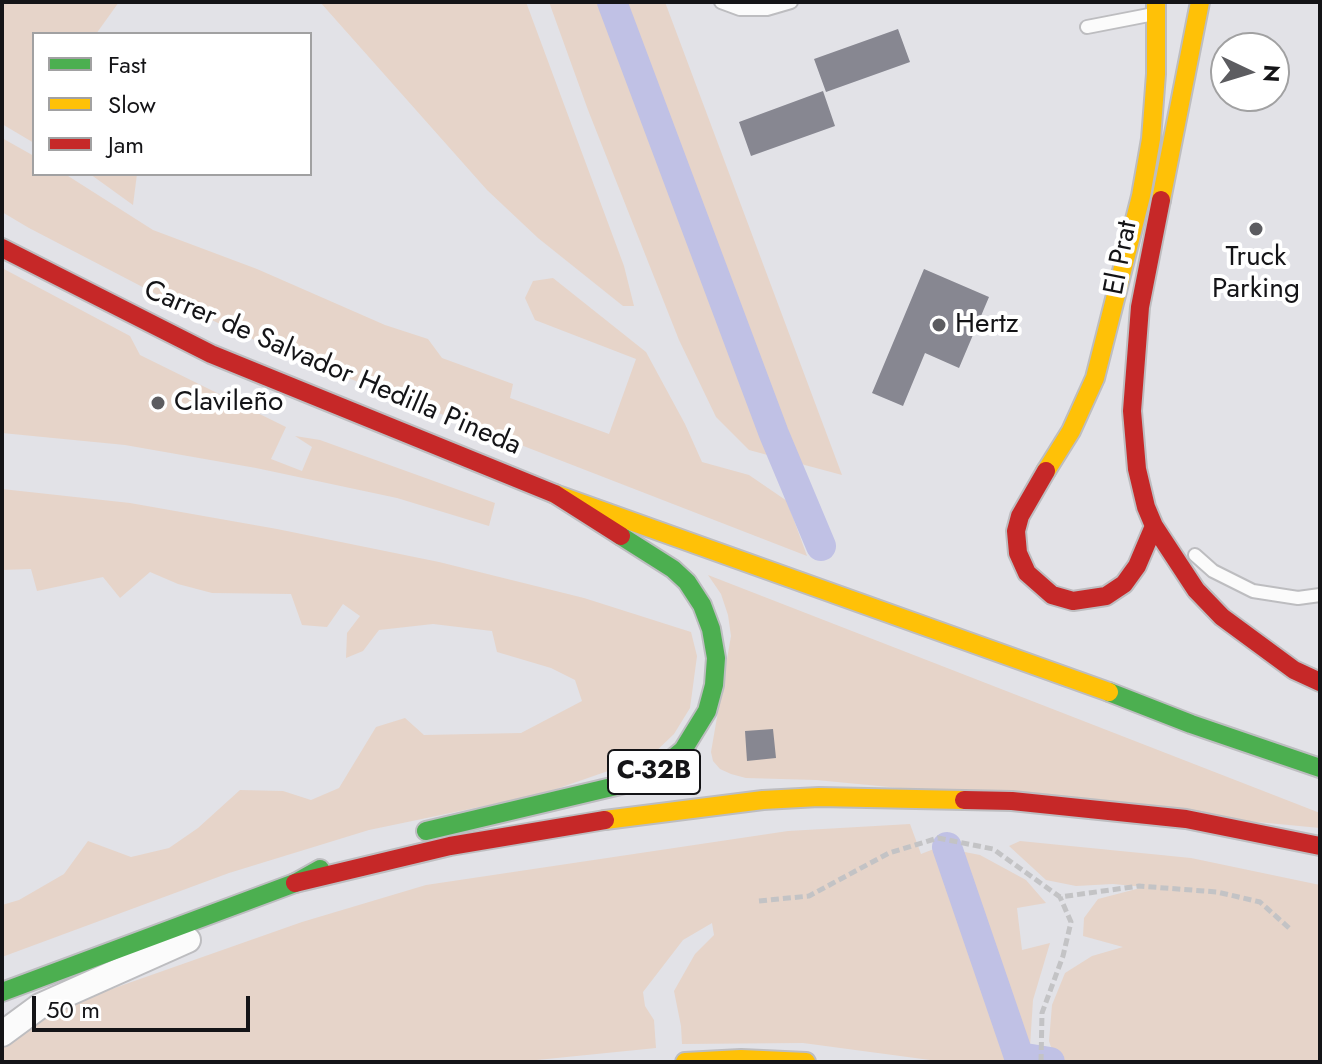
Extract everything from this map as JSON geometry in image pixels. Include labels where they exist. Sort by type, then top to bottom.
[{"type":"main road","name":"El Prat","points":[[1200,2],[1140,307],[1132,411],[1137,469],[1154,526],[1196,590],[1222,617],[1294,670],[1320,682]]},
{"type":"main road","points":[[1154,526],[1137,566],[1124,584],[1106,596],[1084,601],[1052,595],[1034,582],[1022,564],[1016,542],[1020,516],[1071,431],[1095,378],[1141,196],[1151,139],[1157,8]]},
{"type":"main road","name":"Carrer de Salvador Hedilla Pineda","points":[[2,248],[211,354],[555,494]]},
{"type":"main road","name":"C-32B","points":[[555,494],[1320,768]]},
{"type":"main road","name":"C-32B","points":[[407,835],[633,782],[660,769],[683,750],[707,711],[714,685],[716,658],[711,629],[702,605],[687,582],[673,569],[555,494]]},
{"type":"main road","points":[[1082,682],[1171,697]]},
{"type":"main road","name":"C-32B","points":[[295,883],[450,846],[577,823],[763,800],[819,797],[1012,801],[1114,810],[1186,819],[1320,846]]},
{"type":"main road","points":[[2,992],[295,883],[349,853]]},
{"type":"main road","points":[[685,1062],[741,1059],[806,1062]]},
{"type":"street","points":[[2,1034],[40,1006],[172,948],[295,883]]},
{"type":"lane","points":[[721,2],[740,9],[767,9],[791,2]]},
{"type":"lane","points":[[1087,27],[1157,8]]},
{"type":"lane","points":[[1132,411],[1148,472],[1160,502]]},
{"type":"lane","points":[[1189,548],[1213,571],[1253,591],[1298,598],[1320,595]]},
{"type":"path","points":[[759,901],[809,896],[889,853],[938,838],[993,849],[1060,897],[1071,922],[1063,956],[1042,1013],[1041,1062]]},
{"type":"path","points":[[1060,897],[1139,886],[1217,892],[1260,902],[1289,928]]},
{"type":"shaded area","points":[[2,2],[119,2],[97,32],[32,32],[32,142],[2,124]]},
{"type":"shaded area","points":[[320,2],[526,2],[624,266],[634,306],[623,306],[538,238],[487,190]]},
{"type":"shaded area","points":[[549,2],[665,2],[842,475],[749,450],[716,417],[679,340]]},
{"type":"shaded area","points":[[2,138],[32,155],[32,176],[68,176],[153,230],[257,269],[385,325],[428,339],[442,358],[513,384],[510,398],[609,434],[636,359],[535,320],[525,298],[533,281],[553,278],[646,352],[702,462],[749,475],[787,501],[807,556],[276,350],[158,295],[2,212]]},
{"type":"shaded area","points":[[93,176],[137,176],[133,205]]},
{"type":"shaded area","points":[[2,268],[130,336],[140,355],[286,427],[271,459],[302,471],[312,447],[295,436],[320,440],[495,503],[489,526],[397,498],[256,468],[125,445],[2,433]]},
{"type":"shaded area","points":[[2,489],[130,503],[439,562],[584,598],[691,632],[697,656],[690,708],[674,734],[651,756],[542,794],[369,830],[229,873],[2,957],[2,905],[19,900],[64,874],[88,841],[131,857],[169,848],[198,828],[240,790],[283,791],[311,800],[339,788],[376,727],[405,718],[424,735],[521,733],[582,701],[575,680],[551,668],[497,652],[492,631],[433,624],[379,630],[363,651],[346,658],[347,633],[360,616],[343,604],[327,627],[302,625],[291,594],[212,593],[150,572],[120,598],[103,577],[37,591],[31,569],[2,570]]},
{"type":"shaded area","points":[[708,575],[1320,813],[1320,828],[816,780],[746,778],[731,774],[720,769],[713,761],[711,752],[731,636],[721,594]]},
{"type":"shaded area","points":[[910,824],[921,854],[939,847],[980,855],[1026,880],[1046,903],[1017,908],[1022,950],[1050,943],[1033,1000],[1029,1062],[945,1062],[803,1043],[682,1044],[674,991],[695,954],[714,935],[712,923],[683,940],[643,992],[645,1006],[654,1020],[656,1048],[517,1062],[2,1062],[2,1046],[25,1027],[86,998],[302,922],[426,885],[788,831]]},
{"type":"shaded area","points":[[1020,841],[1191,858],[1320,885],[1320,1062],[1056,1062],[1049,1041],[1052,1005],[1065,973],[1092,956],[1123,947],[1083,936],[1084,918],[1098,899],[1144,887],[1113,884],[1076,886],[1046,880],[1009,846]]},
{"type":"building","points":[[898,29],[910,62],[826,92],[814,59]]},
{"type":"building","points":[[823,91],[835,126],[751,156],[739,122]]},
{"type":"building","name":"Hertz","points":[[924,269],[989,297],[959,368],[925,353],[903,406],[872,393]]},
{"type":"building","points":[[773,729],[776,758],[747,761],[745,731]]},
{"type":"waterway","points":[[612,2],[774,434],[821,546]]},
{"type":"waterway","points":[[947,847],[1019,1057],[1050,1062]]},
{"type":"traffic: fast","points":[[426,831],[633,782],[660,769],[683,750],[707,711],[714,685],[716,658],[711,629],[702,605],[687,582],[673,569],[621,536]]},
{"type":"traffic: fast","points":[[1109,692],[1320,768]]},
{"type":"traffic: fast","points":[[2,992],[295,883],[320,869]]},
{"type":"traffic: slow","points":[[1046,471],[1071,431],[1095,378],[1141,196],[1151,139],[1156,74],[1156,2]]},
{"type":"traffic: slow","points":[[1161,200],[1200,2]]},
{"type":"traffic: slow","points":[[555,494],[1109,692]]},
{"type":"traffic: slow","points":[[605,820],[763,800],[819,797],[964,800]]},
{"type":"traffic: slow","points":[[685,1062],[741,1059],[806,1062]]},
{"type":"traffic: jam","points":[[1046,471],[1020,516],[1016,531],[1018,553],[1027,573],[1052,595],[1073,601],[1106,596],[1124,584],[1137,566],[1154,526],[1137,469],[1132,411],[1140,307],[1161,200]]},
{"type":"traffic: jam","points":[[2,248],[211,354],[555,494],[621,536]]},
{"type":"traffic: jam","points":[[1154,526],[1196,590],[1222,617],[1294,670],[1320,682]]},
{"type":"traffic: jam","points":[[964,800],[1012,801],[1186,819],[1320,846]]},
{"type":"traffic: jam","points":[[295,883],[450,846],[605,820]]},
{"type":"place","name":"Truck Parking","points":[[1256,229]]},
{"type":"place","name":"Hertz","points":[[939,325]]},
{"type":"place","name":"Clavileño","points":[[158,403]]}]
